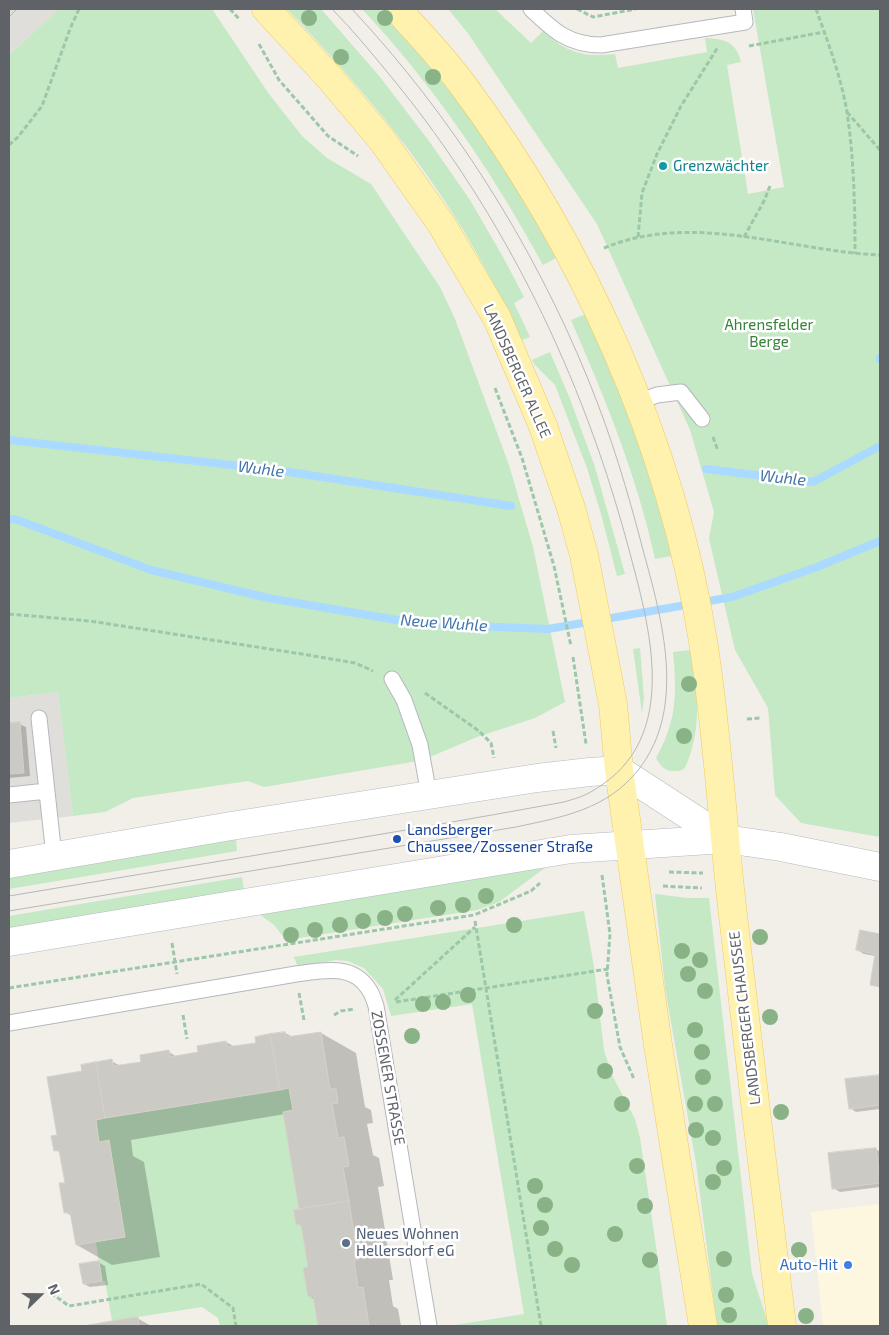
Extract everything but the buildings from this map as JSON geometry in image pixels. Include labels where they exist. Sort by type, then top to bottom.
[{"type":"main road","name":"LANDSBERGER ALLEE","points":[[266,9],[329,77],[382,140],[442,225],[496,318],[544,426],[571,508],[591,590],[613,704],[619,770]]},
{"type":"main road","points":[[397,9],[460,82],[521,169],[574,261],[609,334],[638,402]]},
{"type":"main road","name":"LANDSBERGER CHAUSSEE","points":[[638,402],[667,488],[686,558],[703,639],[782,1326]]},
{"type":"main road","points":[[619,770],[658,1045],[703,1326]]},
{"type":"street","points":[[9,864],[429,795],[560,775],[619,770],[695,831],[725,839],[781,846],[880,867]]},
{"type":"street","points":[[9,942],[571,849],[631,845],[695,831]]},
{"type":"lane","points":[[531,9],[555,32],[571,40],[589,45],[601,45],[716,27],[744,16]]},
{"type":"lane","points":[[638,402],[657,395],[681,392],[702,419]]},
{"type":"lane","points":[[392,679],[404,700],[420,745],[429,795]]},
{"type":"lane","points":[[39,718],[54,856]]},
{"type":"lane","points":[[9,795],[47,791]]},
{"type":"lane","name":"ZOSSENER STRASSE","points":[[9,1023],[296,974],[331,970],[349,972],[359,978],[368,988],[376,1006],[429,1326]]},
{"type":"path","points":[[9,145],[18,137],[42,106],[79,9]]},
{"type":"path","points":[[230,9],[242,23]]},
{"type":"path","points":[[577,9],[593,16],[636,9]]},
{"type":"path","points":[[816,9],[833,58],[846,112],[855,197],[854,254]]},
{"type":"path","points":[[638,237],[642,193],[657,154],[680,106],[722,41],[716,27]]},
{"type":"path","points":[[748,46],[824,32]]},
{"type":"path","points":[[254,38],[260,45],[278,80],[328,136],[363,160]]},
{"type":"path","points":[[846,112],[880,150]]},
{"type":"path","points":[[744,237],[770,186]]},
{"type":"path","points":[[604,248],[638,237],[666,232],[684,232],[744,237],[854,254],[880,255]]},
{"type":"path","points":[[494,386],[522,458],[554,566],[580,697]]},
{"type":"path","points":[[713,436],[718,451]]},
{"type":"path","points":[[9,614],[90,621],[308,654]]},
{"type":"path","points":[[746,719],[761,718]]},
{"type":"path","points":[[553,731],[556,751]]},
{"type":"path","points":[[491,743],[496,765]]},
{"type":"path","points":[[664,872],[704,874]]},
{"type":"path","points":[[9,988],[474,915],[531,891],[545,878]]},
{"type":"path","points":[[660,885],[708,888]]},
{"type":"path","points":[[475,921],[541,1326],[534,1326]]},
{"type":"path","points":[[476,927],[392,1003],[608,969]]},
{"type":"path","points":[[334,1015],[341,1011],[357,1008]]},
{"type":"path","points":[[51,1293],[69,1306],[201,1284],[233,1308],[236,1326]]},
{"type":"shaded area","points":[[9,9],[59,9],[9,55]]},
{"type":"shaded area","points":[[58,692],[73,816],[9,823],[9,698]]},
{"type":"shaded area","name":"Auto-Hit","points":[[880,1204],[880,1326],[823,1326],[811,1212]]},
{"type":"green space","points":[[59,9],[212,9],[269,94],[302,136],[327,158],[371,184],[440,287],[455,319],[509,465],[533,547],[565,702],[535,718],[477,737],[430,757],[412,762],[264,787],[248,781],[133,798],[105,812],[73,816],[58,692],[9,698],[9,55]]},
{"type":"green space","points":[[287,9],[321,9],[380,77],[429,141],[470,200],[524,297],[514,303],[530,337],[522,340],[475,250],[442,197],[407,147],[349,76]]},
{"type":"green space","points":[[362,9],[379,9],[430,65],[498,159],[556,258],[543,265],[504,197],[461,131],[414,69]]},
{"type":"green space","name":"Ahrensfelder Berge","points":[[448,9],[495,9],[531,43],[543,31],[559,44],[576,52],[594,55],[615,54],[618,68],[707,52],[705,38],[728,42],[736,50],[741,62],[727,65],[748,194],[784,187],[753,9],[880,9],[880,837],[801,823],[775,795],[768,708],[735,650],[709,539],[714,512],[690,430],[597,224],[467,32]]},
{"type":"green space","points":[[586,314],[628,411],[655,494],[672,556],[655,559],[648,528],[619,438],[571,320]]},
{"type":"green space","points":[[550,352],[595,467],[625,574],[617,576],[587,468],[555,385],[532,360]]},
{"type":"green space","points":[[640,648],[644,698],[642,713],[633,649]]},
{"type":"green space","points":[[691,650],[697,704],[696,731],[685,767],[680,771],[670,771],[662,766],[656,758],[672,719],[675,694],[673,652]]},
{"type":"green space","points":[[236,839],[237,851],[9,889],[9,877]]},
{"type":"green space","points":[[546,867],[499,902],[477,910],[286,940],[274,925],[259,914]]},
{"type":"green space","points":[[242,877],[244,890],[9,929],[9,916]]},
{"type":"green space","points":[[655,894],[688,898],[709,898],[752,1274],[769,1326],[717,1326],[696,1163],[665,988]]},
{"type":"green space","points":[[584,911],[594,967],[604,1050],[611,1073],[635,1119],[640,1138],[667,1326],[449,1326],[524,1314],[472,1004],[391,1016],[383,989],[364,968],[348,961],[336,960],[298,967],[294,957]]},
{"type":"green space","points":[[289,1088],[293,1110],[283,1112],[299,1209],[294,1210],[296,1225],[301,1224],[308,1267],[303,1268],[308,1297],[313,1296],[318,1326],[220,1326],[218,1318],[202,1307],[112,1321],[105,1281],[102,1281],[96,1242],[125,1237],[109,1141],[99,1142],[96,1120]]},
{"type":"waterway","name":"Wuhle","points":[[9,440],[276,470],[511,506]]},
{"type":"waterway","name":"Wuhle","points":[[706,469],[813,482],[880,446]]},
{"type":"waterway","name":"Neue Wuhle","points":[[9,520],[15,519],[151,570],[268,598],[420,624],[548,629],[732,597],[817,567],[880,541]]},
{"type":"tram line","points":[[9,17],[17,9]]},
{"type":"tram line","points":[[9,896],[356,839],[564,802],[591,792],[622,768],[640,741],[649,711],[652,678],[650,644],[644,610],[609,482],[588,420],[563,359],[535,300],[504,242],[470,186],[433,131],[393,79],[356,34],[332,9]]},
{"type":"tram line","points":[[9,911],[516,827],[567,815],[583,810],[613,794],[639,769],[654,745],[663,718],[666,691],[663,633],[625,485],[612,442],[588,379],[542,279],[487,183],[423,93],[389,50],[352,9]]},
{"type":"place","name":"Grenzwächter","points":[[663,166]]},
{"type":"place","name":"Landsberger Chaussee/Zossener Straße","points":[[397,839]]},
{"type":"place","name":"Neues Wohnen Hellersdorf eG","points":[[346,1243]]},
{"type":"place","name":"Auto-Hit","points":[[848,1265]]}]
